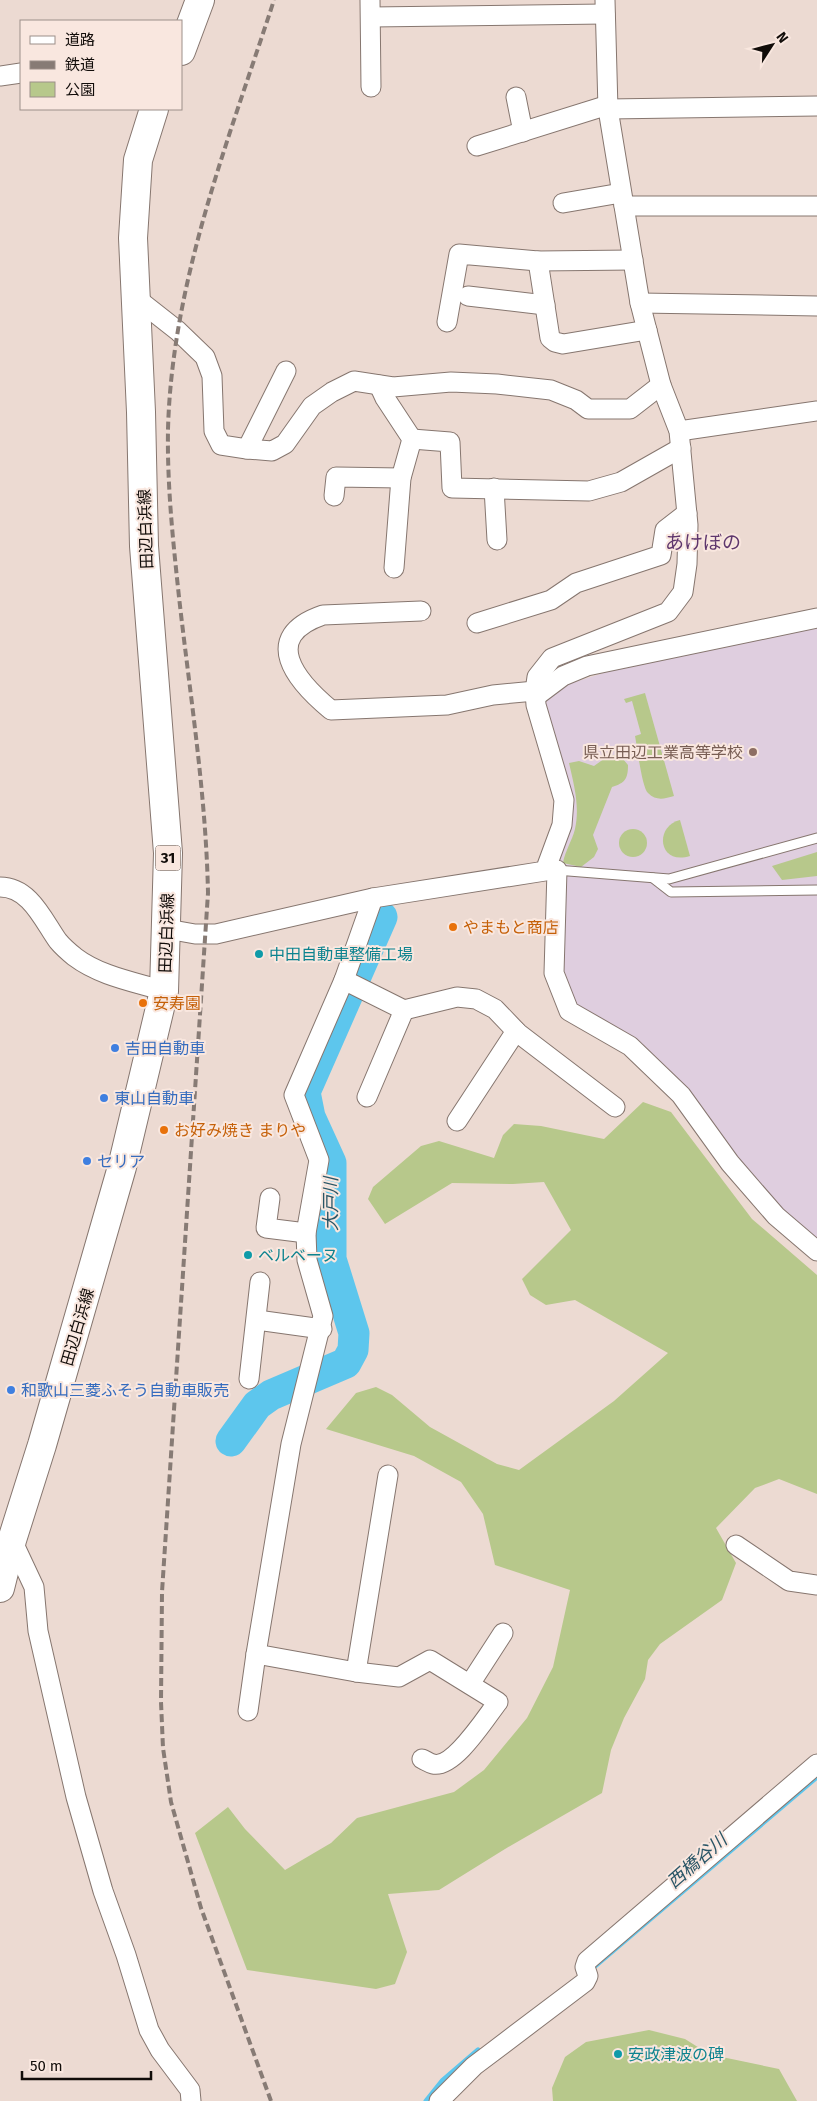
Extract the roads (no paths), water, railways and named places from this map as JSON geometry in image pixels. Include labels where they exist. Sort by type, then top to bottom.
[{"type":"main road","points":[[182,48],[200,0]]},
{"type":"main road","name":"田辺白浜線","points":[[0,1588],[12,1540],[42,1445],[114,1196],[164,991],[168,853],[144,546],[134,238],[138,160],[151,110]]},
{"type":"street","points":[[371,87],[370,9],[605,7],[608,107],[640,303],[662,385],[680,440],[687,512],[687,564],[683,592],[668,612],[552,658],[537,677],[535,694],[564,800],[562,825],[551,870],[554,973],[569,1011],[630,1046],[681,1095],[730,1163],[776,1216],[817,1251]]},
{"type":"street","points":[[0,76],[20,73]]},
{"type":"street","points":[[516,98],[523,132]]},
{"type":"street","points":[[477,146],[608,107],[817,106]]},
{"type":"street","points":[[564,203],[622,199],[817,206]]},
{"type":"street","points":[[447,322],[459,254],[538,261],[633,260]]},
{"type":"street","points":[[538,261],[550,338],[555,342],[563,344],[647,330]]},
{"type":"street","points":[[468,296],[545,306]]},
{"type":"street","points":[[136,298],[178,331],[204,357],[212,376],[214,431],[221,445],[272,451],[285,444],[312,406],[332,392],[354,381],[393,387],[451,382],[497,384],[550,390],[576,400],[588,409],[630,409],[662,385]]},
{"type":"street","points":[[640,303],[817,306]]},
{"type":"street","points":[[247,449],[286,371]]},
{"type":"street","points":[[380,385],[385,398],[412,439],[401,478],[394,568]]},
{"type":"street","points":[[412,439],[450,442],[452,488],[588,491],[621,482],[680,440],[817,411]]},
{"type":"street","points":[[334,496],[336,477],[401,478]]},
{"type":"street","points":[[494,488],[497,540]]},
{"type":"street","points":[[477,622],[551,600],[576,583],[661,555],[665,530],[687,512]]},
{"type":"street","points":[[421,611],[323,615],[308,620],[298,627],[289,639],[288,650],[291,662],[296,672],[316,698],[331,710],[447,705],[493,695],[535,694],[562,676],[587,666],[817,618]]},
{"type":"street","points":[[167,929],[195,934],[216,934],[373,898],[551,870]]},
{"type":"street","points":[[0,887],[10,887],[31,901],[60,944],[76,958],[100,971],[164,991]]},
{"type":"street","points":[[248,1711],[291,1444],[322,1329],[323,1316],[308,1260],[306,1233],[319,1160],[294,1095],[349,983],[373,898]]},
{"type":"street","points":[[349,983],[404,1010],[457,997],[476,999],[495,1008],[516,1031],[614,1107]]},
{"type":"street","points":[[367,1097],[404,1010]]},
{"type":"street","points":[[458,1121],[516,1031]]},
{"type":"street","points":[[270,1198],[266,1228],[306,1233]]},
{"type":"street","points":[[248,1379],[257,1320],[260,1282]]},
{"type":"street","points":[[257,1320],[322,1329]]},
{"type":"street","points":[[356,1672],[388,1475]]},
{"type":"street","points":[[12,1540],[34,1587],[38,1631],[76,1797],[102,1891],[126,1955],[149,2030],[160,2050],[190,2090],[191,2101]]},
{"type":"street","points":[[736,1545],[789,1581],[817,1585]]},
{"type":"street","points":[[470,1684],[503,1633]]},
{"type":"street","points":[[256,1654],[356,1672],[399,1677],[430,1660],[498,1702],[456,1756],[446,1762],[434,1764],[422,1759]]},
{"type":"street","points":[[439,2101],[474,2066],[585,1982],[588,1976],[585,1968],[587,1961],[817,1764]]},
{"type":"lane","points":[[551,870],[669,879],[817,838]]},
{"type":"lane","points":[[653,878],[671,892],[817,890]]},
{"type":"waterway","name":"大戸川","points":[[231,1441],[257,1405],[271,1395],[346,1363],[353,1350],[354,1333],[331,1259],[331,1163],[310,1117],[305,1092],[382,917]]},
{"type":"waterway","name":"西橋谷川","points":[[595,1966],[817,1777]]},
{"type":"waterway","name":"西橋谷川","points":[[426,2101],[442,2081],[478,2050]]},
{"type":"railway","points":[[271,2101],[201,1908],[171,1802],[163,1748],[161,1702],[162,1592],[208,893],[201,782],[179,597],[169,492],[168,429],[172,374],[180,319],[191,265],[222,158],[274,0]]},
{"type":"place","name":"県立田辺工業高等学校","points":[[753,752]]},
{"type":"place","name":"やまもと商店","points":[[453,927]]},
{"type":"place","name":"中田自動車整備工場","points":[[259,954]]},
{"type":"place","name":"安寿園","points":[[143,1003]]},
{"type":"place","name":"吉田自動車","points":[[115,1048]]},
{"type":"place","name":"東山自動車","points":[[104,1098]]},
{"type":"place","name":"お好み焼き まりや","points":[[164,1130]]},
{"type":"place","name":"セリア","points":[[87,1161]]},
{"type":"place","name":"ベルベーヌ","points":[[248,1255]]},
{"type":"place","name":"和歌山三菱ふそう自動車販売","points":[[11,1390]]},
{"type":"place","name":"安政津波の碑","points":[[618,2054]]},
{"type":"district","name":"あけぼの","points":[[703,542]]}]
